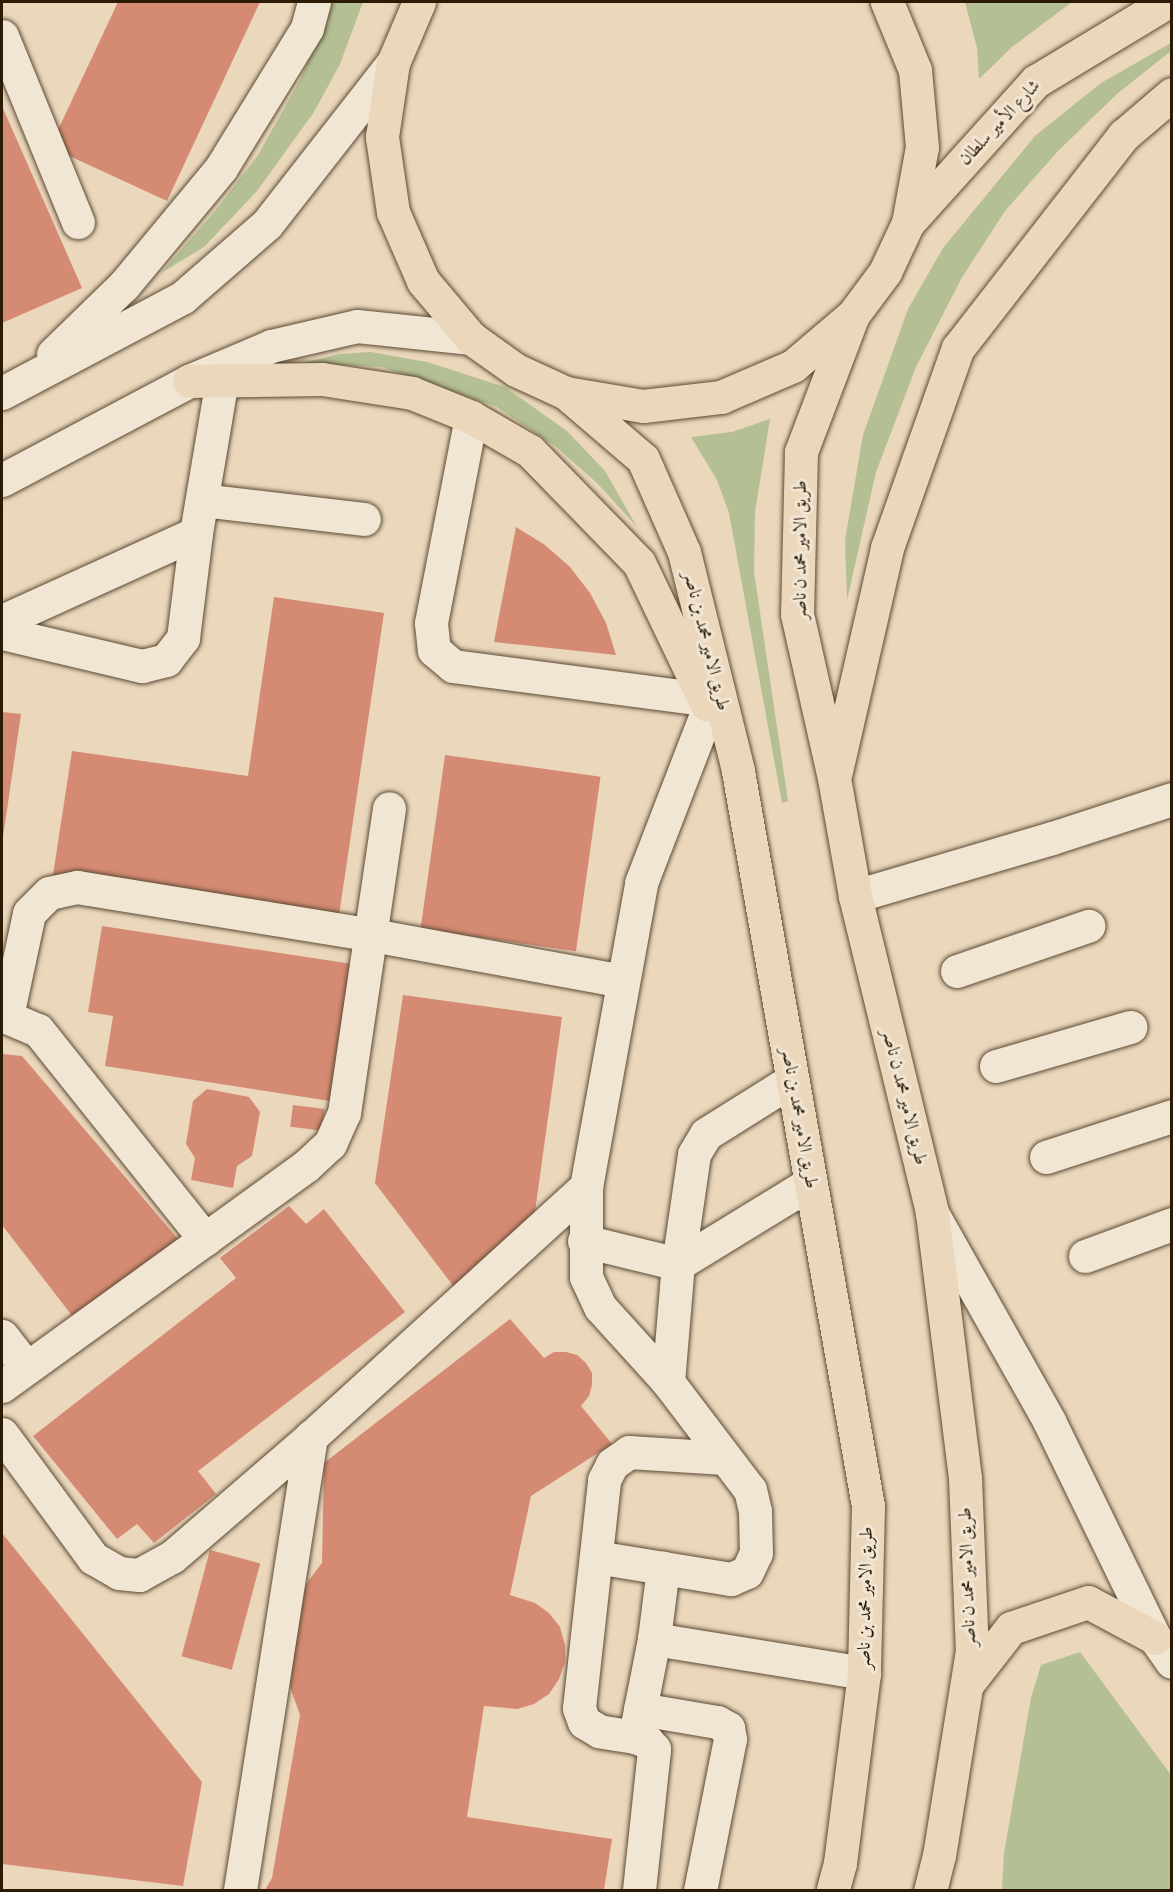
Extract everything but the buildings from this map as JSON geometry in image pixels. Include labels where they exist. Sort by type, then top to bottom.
[{"type":"main road","points":[[419,2],[393,63],[382,137],[393,212],[423,281],[471,338],[516,370],[566,393],[644,406],[721,397],[793,366],[853,315],[885,272],[908,223],[922,147],[915,70],[887,2]]},
{"type":"main road","name":"شارع الأمير سلطان","points":[[908,223],[1036,81],[1167,2]]},
{"type":"main road","points":[[834,778],[887,548],[958,348],[1124,135],[1172,94]]},
{"type":"main road","name":"طريق الامير محمد ن ناصر","points":[[853,315],[801,452],[797,614],[834,778],[855,896],[932,1213],[965,1478],[972,1650],[939,1856],[930,1890]]},
{"type":"main road","points":[[189,381],[321,379],[412,393],[471,417],[530,451],[639,563],[738,771]]},
{"type":"main road","name":"طريق الامير محمد بن ناصر","points":[[566,393],[643,459],[684,552],[738,771],[868,1506],[864,1673],[840,1863],[833,1890]]},
{"type":"main road","points":[[966,1687],[1011,1628],[1088,1602],[1163,1650]]},
{"type":"street","points":[[15,386],[124,285],[221,168],[307,28],[314,2]]},
{"type":"street","points":[[2,36],[78,222]]},
{"type":"street","points":[[15,386],[183,297],[267,224],[393,63]]},
{"type":"street","points":[[2,480],[189,381],[271,346],[357,326],[471,338]]},
{"type":"street","points":[[2,633],[142,666],[166,660],[183,638],[196,533],[222,380]]},
{"type":"street","points":[[471,417],[431,623],[434,650],[453,666],[706,704],[641,883],[586,1186],[584,1241],[586,1277],[600,1306],[668,1382],[750,1491],[753,1501],[756,1553],[747,1572],[731,1579],[596,1557]]},
{"type":"street","points":[[202,500],[364,519]]},
{"type":"street","points":[[2,621],[196,533]]},
{"type":"street","points":[[855,896],[1052,838],[1172,799]]},
{"type":"street","points":[[2,1336],[14,1376],[306,1166],[330,1144],[344,1113],[389,808]]},
{"type":"street","points":[[205,1239],[38,1030],[4,1016],[29,913],[49,893],[76,887],[372,935],[622,981]]},
{"type":"street","points":[[957,971],[1088,926]]},
{"type":"street","points":[[996,1066],[1130,1027]]},
{"type":"street","points":[[668,1382],[678,1263],[694,1154],[706,1134],[792,1080]]},
{"type":"street","points":[[1046,1157],[1172,1116]]},
{"type":"street","points":[[584,1241],[678,1263],[810,1183]]},
{"type":"street","points":[[2,1434],[93,1558],[119,1574],[139,1575],[171,1557],[311,1437],[586,1186]]},
{"type":"street","points":[[932,1213],[1049,1421],[1163,1650]]},
{"type":"street","points":[[1084,1256],[1172,1224]]},
{"type":"street","points":[[240,1890],[311,1437]]},
{"type":"street","points":[[700,1890],[730,1739],[728,1728],[717,1722],[638,1723],[599,1731],[584,1722],[579,1708],[604,1480],[612,1464],[629,1452],[724,1458]]},
{"type":"street","points":[[639,1890],[654,1749],[638,1723],[654,1639],[663,1568]]},
{"type":"street","points":[[654,1639],[864,1673]]},
{"type":"street","points":[[939,1856],[948,1890]]},
{"type":"green space","points":[[333,2],[363,2],[340,64],[314,112],[257,191],[204,247],[161,273],[216,210],[258,155],[300,80]]},
{"type":"green space","points":[[965,2],[1072,2],[1012,47],[979,79],[977,48]]},
{"type":"green space","points":[[1171,43],[1171,51],[1118,93],[1058,151],[1005,211],[961,279],[916,367],[876,472],[847,600],[845,540],[863,435],[908,309],[943,248],[1035,136],[1101,83]]},
{"type":"green space","points":[[371,352],[427,362],[505,387],[567,431],[605,471],[637,527],[597,483],[555,446],[497,407],[382,367],[303,363],[339,354]]},
{"type":"green space","points":[[770,419],[755,512],[754,572],[788,801],[782,803],[729,513],[717,480],[691,437],[732,432]]},
{"type":"green space","points":[[1080,1652],[1171,1775],[1171,1890],[1002,1890],[1004,1853],[1031,1698],[1041,1665]]}]
